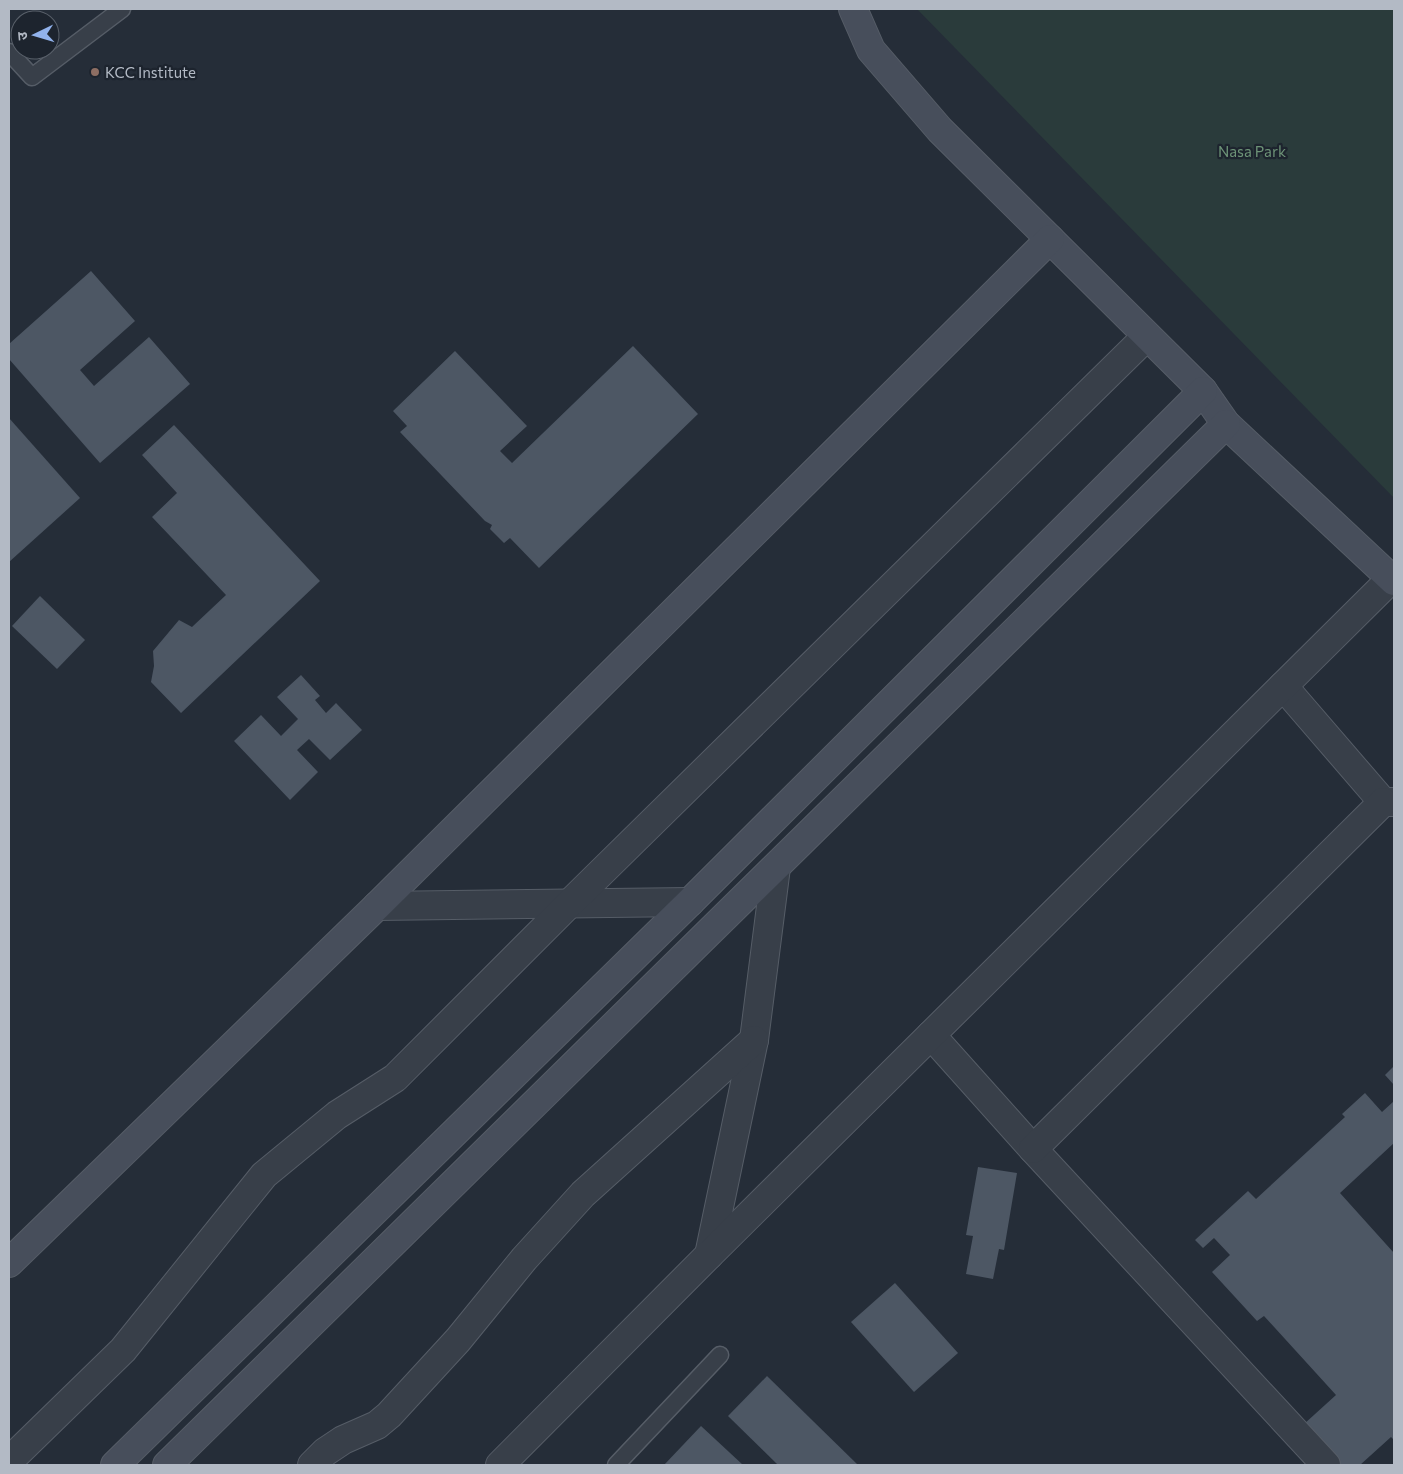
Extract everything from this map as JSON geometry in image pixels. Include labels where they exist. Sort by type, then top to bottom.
[{"type":"street","points":[[500,1465],[1283,686],[1393,580],[1226,424],[1203,391],[940,130],[871,50],[853,9]]},
{"type":"street","points":[[9,1263],[377,906],[1050,239]]},
{"type":"street","points":[[9,1462],[124,1350],[264,1175],[337,1115],[395,1078],[569,904],[1147,336]]},
{"type":"street","points":[[115,1465],[690,902],[1203,391]]},
{"type":"street","points":[[167,1465],[1226,424]]},
{"type":"street","points":[[1033,1149],[1389,802],[1283,686]]},
{"type":"street","points":[[709,1255],[754,1040],[776,867]]},
{"type":"street","points":[[377,906],[690,902]]},
{"type":"street","points":[[931,1035],[1033,1149],[1326,1465]]},
{"type":"street","points":[[312,1465],[325,1452],[344,1440],[377,1424],[389,1415],[458,1340],[524,1259],[582,1194],[754,1040]]},
{"type":"lane","points":[[9,52],[32,77],[122,9]]},
{"type":"lane","points":[[616,1465],[720,1355]]},
{"type":"green space","name":"Nasa Park","points":[[917,9],[1394,9],[1394,498]]},
{"type":"building","points":[[91,271],[135,321],[80,370],[94,386],[149,337],[190,384],[100,463],[9,359],[9,344]]},
{"type":"building","points":[[633,346],[698,414],[539,568],[510,538],[504,543],[490,529],[492,525],[485,521],[400,432],[407,426],[393,411],[455,351],[527,426],[500,451],[512,463]]},
{"type":"building","points":[[9,418],[80,498],[9,562]]},
{"type":"building","points":[[174,425],[320,581],[181,713],[151,682],[154,666],[153,651],[179,620],[192,627],[226,595],[152,517],[177,493],[142,455]]},
{"type":"building","points":[[40,596],[85,640],[57,669],[12,626]]},
{"type":"building","points":[[301,675],[320,696],[315,700],[326,713],[336,703],[362,730],[330,760],[309,739],[297,750],[318,772],[290,800],[234,741],[261,715],[281,736],[298,719],[277,697]]},
{"type":"building","points":[[1394,1066],[1394,1085],[1385,1075]]},
{"type":"building","points":[[1365,1093],[1382,1112],[1394,1101],[1394,1143],[1340,1193],[1394,1253],[1394,1440],[1391,1437],[1360,1465],[1321,1465],[1293,1434],[1336,1395],[1264,1316],[1257,1321],[1212,1272],[1230,1255],[1214,1238],[1203,1248],[1195,1240],[1248,1191],[1256,1199],[1345,1117],[1342,1114]]},
{"type":"building","points":[[978,1167],[1017,1173],[1004,1250],[999,1249],[993,1279],[966,1274],[973,1236],[966,1235]]},
{"type":"building","points":[[895,1283],[958,1353],[914,1392],[851,1322]]},
{"type":"building","points":[[767,1376],[858,1465],[778,1465],[728,1416]]},
{"type":"building","points":[[701,1426],[743,1465],[664,1465]]},
{"type":"place","name":"KCC Institute","points":[[95,72]]}]
